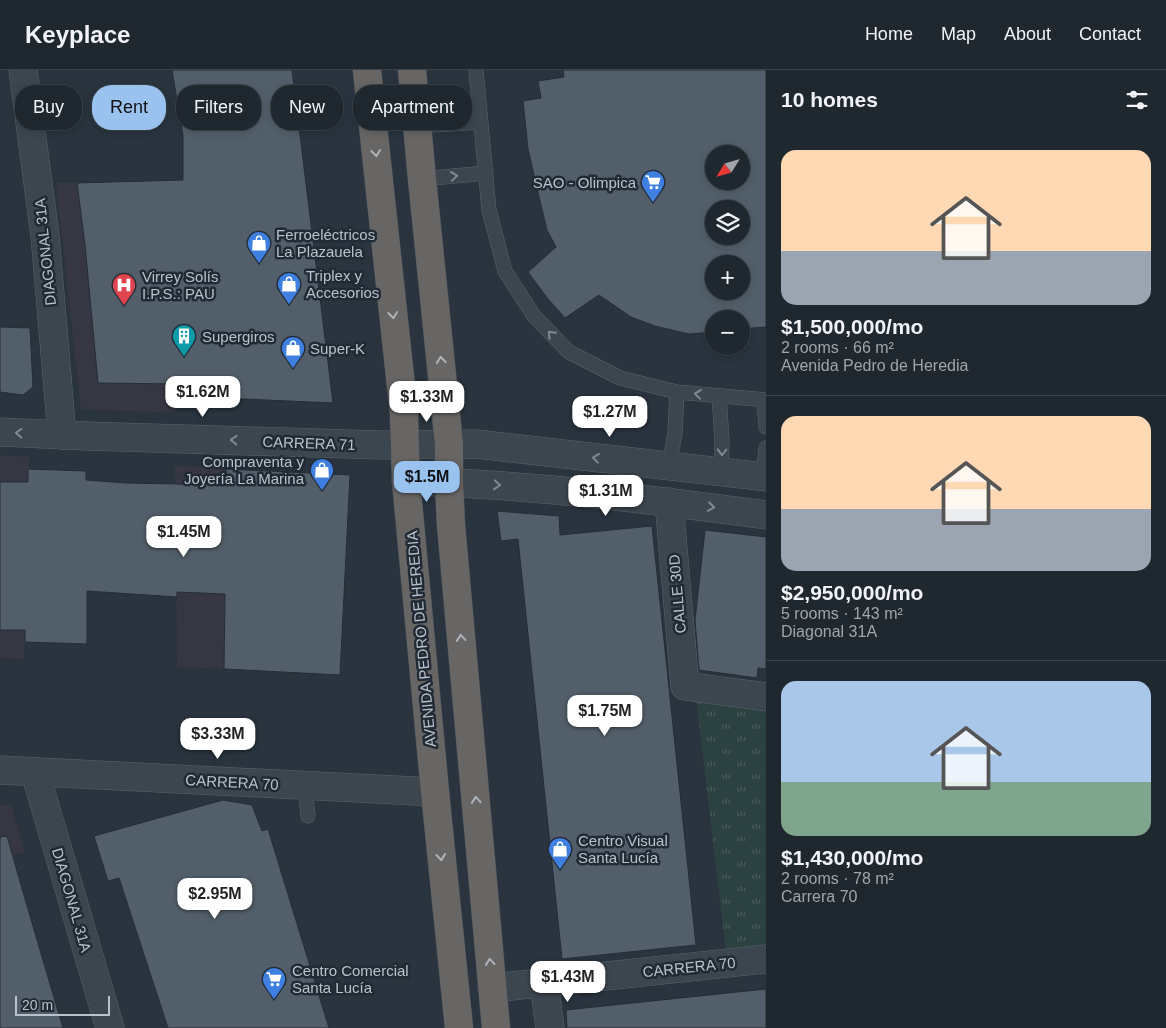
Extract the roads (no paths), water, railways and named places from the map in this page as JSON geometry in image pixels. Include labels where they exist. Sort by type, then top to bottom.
[{"type":"highway","name":"AVENIDA PEDRO DE HEREDIA","points":[[367,70],[403,404],[406,481],[459,1028]]},
{"type":"highway","points":[[412,70],[413,85]]},
{"type":"highway","points":[[417,130],[449,444],[449,482],[496,1028]]},
{"type":"street","name":"DIAGONAL 31A","points":[[23,70],[45,236],[62,435]]},
{"type":"street","name":"CARRERA 71","points":[[0,432],[405,444],[476,444],[764,477]]},
{"type":"street","points":[[406,481],[496,485],[669,502],[766,515]]},
{"type":"street","name":"CALLE 30D","points":[[669,502],[685,686],[766,697]]},
{"type":"street","name":"CARRERA 70","points":[[0,770],[435,792]]},
{"type":"street","name":"DIAGONAL 31A","points":[[35,772],[110,1028]]},
{"type":"street","name":"CARRERA 70","points":[[492,988],[766,959]]},
{"type":"street","points":[[544,983],[550,1028]]},
{"type":"lane","points":[[476,70],[489,210],[505,271],[534,316],[568,352],[620,378],[677,392],[765,400],[766,427]]},
{"type":"lane","points":[[472,123],[480,122]]},
{"type":"lane","points":[[422,178],[486,173]]},
{"type":"lane","points":[[670,466],[675,433],[677,392]]},
{"type":"lane","points":[[720,396],[721,473]]},
{"type":"lane","points":[[764,477],[766,448]]},
{"type":"lane","points":[[305,786],[308,816]]},
{"type":"place","name":"SAO - Olimpica","points":[[653,203]]},
{"type":"place","name":"Ferroeléctricos La Plazauela","points":[[259,264]]},
{"type":"place","name":"Triplex y Accesorios","points":[[289,305]]},
{"type":"place","name":"Virrey Solís I.P.S.: PAU","points":[[124,306]]},
{"type":"place","name":"Supergiros","points":[[184,357]]},
{"type":"place","name":"Super-K","points":[[293,369]]},
{"type":"place","name":"Compraventa y Joyería La Marina","points":[[322,491]]},
{"type":"place","name":"Centro Visual Santa Lucía","points":[[560,870]]},
{"type":"place","name":"Centro Comercial Santa Lucía","points":[[274,1000]]}]
